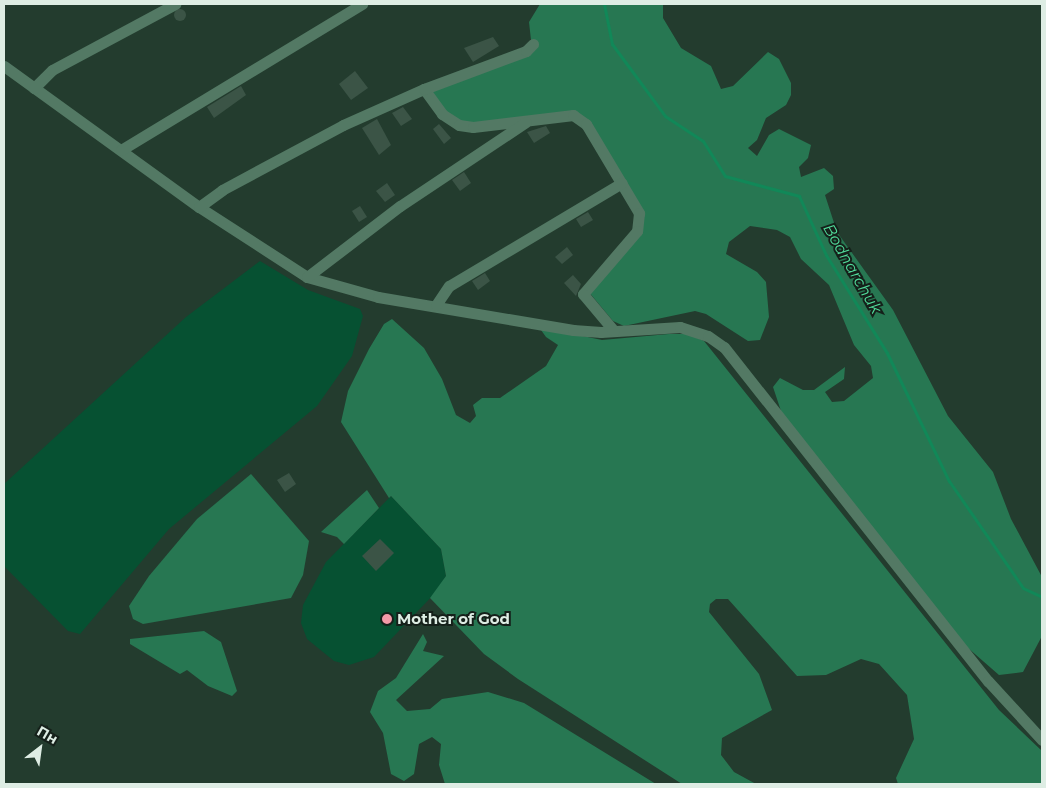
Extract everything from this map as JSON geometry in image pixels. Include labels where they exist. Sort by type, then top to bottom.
[{"type":"street","points":[[34,88],[52,70],[176,4]]},
{"type":"street","points":[[121,150],[362,4]]},
{"type":"street","points":[[199,207],[222,190],[343,126],[424,89],[526,51],[533,44]]},
{"type":"street","points":[[4,66],[199,207],[307,277],[378,297],[436,305],[573,330],[614,331],[680,327],[695,329],[724,347],[988,681],[1042,740]]},
{"type":"street","points":[[424,89],[442,114],[459,125],[528,121],[573,114],[580,117],[640,214],[638,231],[583,294],[614,331]]},
{"type":"street","points":[[307,277],[400,206],[528,121]]},
{"type":"street","points":[[436,305],[449,286],[622,183]]},
{"type":"green space","points":[[540,4],[663,4],[663,18],[681,48],[711,66],[721,89],[733,86],[768,52],[779,59],[791,83],[791,95],[786,105],[766,118],[757,140],[748,148],[757,156],[769,135],[779,129],[811,145],[808,158],[799,167],[801,177],[824,168],[833,176],[834,189],[825,195],[837,232],[893,310],[948,416],[993,472],[1011,519],[1042,577],[1042,636],[1023,672],[999,675],[960,641],[785,423],[773,387],[780,378],[803,390],[814,390],[845,367],[844,379],[825,392],[832,402],[844,401],[873,378],[871,366],[854,345],[829,285],[801,259],[790,237],[777,230],[750,226],[729,242],[726,254],[757,272],[766,282],[769,317],[760,340],[748,341],[706,314],[695,311],[624,326],[613,321],[588,291],[643,218],[585,118],[473,125],[457,122],[442,111],[426,85],[527,48],[531,40],[529,22]]},
{"type":"green space","points":[[260,261],[308,290],[360,309],[363,316],[352,356],[317,406],[169,529],[80,634],[68,631],[4,566],[4,484],[186,317]]},
{"type":"green space","points":[[392,319],[424,348],[442,379],[456,415],[470,423],[476,416],[473,405],[482,398],[500,398],[546,366],[558,345],[546,337],[541,330],[544,328],[602,340],[688,334],[704,341],[999,710],[1042,751],[1042,784],[898,784],[896,778],[914,739],[907,695],[879,664],[861,659],[826,675],[797,676],[728,599],[716,599],[710,604],[709,612],[759,674],[772,710],[722,738],[721,755],[734,772],[756,784],[682,784],[518,679],[484,654],[430,598],[446,576],[441,549],[391,496],[389,498],[341,422],[348,391],[384,324]]},
{"type":"green space","points":[[251,474],[309,541],[303,575],[291,598],[143,624],[133,619],[129,606],[149,576],[197,519]]},
{"type":"green space","points":[[367,490],[379,508],[344,544],[337,537],[321,532]]},
{"type":"green space","points":[[391,496],[441,549],[446,576],[437,591],[374,657],[349,665],[334,661],[307,639],[301,623],[303,605],[326,562]]},
{"type":"green space","points":[[204,631],[221,642],[237,691],[232,696],[208,686],[187,670],[180,674],[130,644],[130,639]]},
{"type":"green space","points":[[423,634],[427,642],[423,651],[444,656],[396,700],[407,711],[430,709],[442,699],[488,692],[524,703],[656,784],[445,784],[439,765],[441,744],[432,737],[419,744],[414,774],[404,781],[391,774],[383,733],[370,712],[378,691],[396,678]]},
{"type":"building","points":[[182,9],[185,10],[185,20],[178,21],[175,20],[174,13],[175,10]]},
{"type":"building","points":[[493,37],[499,46],[473,62],[464,48]]},
{"type":"building","points":[[355,71],[368,88],[351,100],[339,84]]},
{"type":"building","points":[[241,86],[246,95],[214,118],[207,107]]},
{"type":"building","points":[[403,107],[412,119],[401,126],[392,113]]},
{"type":"building","points":[[377,119],[391,145],[379,155],[362,128]]},
{"type":"building","points":[[439,124],[451,138],[444,144],[433,129]]},
{"type":"building","points":[[546,126],[550,133],[534,143],[527,132]]},
{"type":"building","points":[[464,172],[471,183],[460,191],[452,180]]},
{"type":"building","points":[[387,183],[395,195],[385,202],[376,191]]},
{"type":"building","points":[[360,206],[367,217],[359,222],[352,211]]},
{"type":"building","points":[[588,212],[593,220],[581,227],[576,219]]},
{"type":"building","points":[[567,247],[573,255],[562,264],[555,257]]},
{"type":"building","points":[[485,273],[490,281],[478,290],[472,281]]},
{"type":"building","points":[[573,275],[581,284],[576,296],[564,283]]},
{"type":"building","points":[[289,473],[296,484],[285,492],[277,480]]},
{"type":"building","points":[[380,539],[394,553],[376,571],[362,556]]},
{"type":"waterway","name":"Bodnarchuk","points":[[604,4],[612,44],[665,116],[703,141],[725,176],[799,196],[826,255],[887,353],[949,481],[1023,588],[1042,597]]},
{"type":"place","name":"Mother of God","points":[[387,619]]}]
